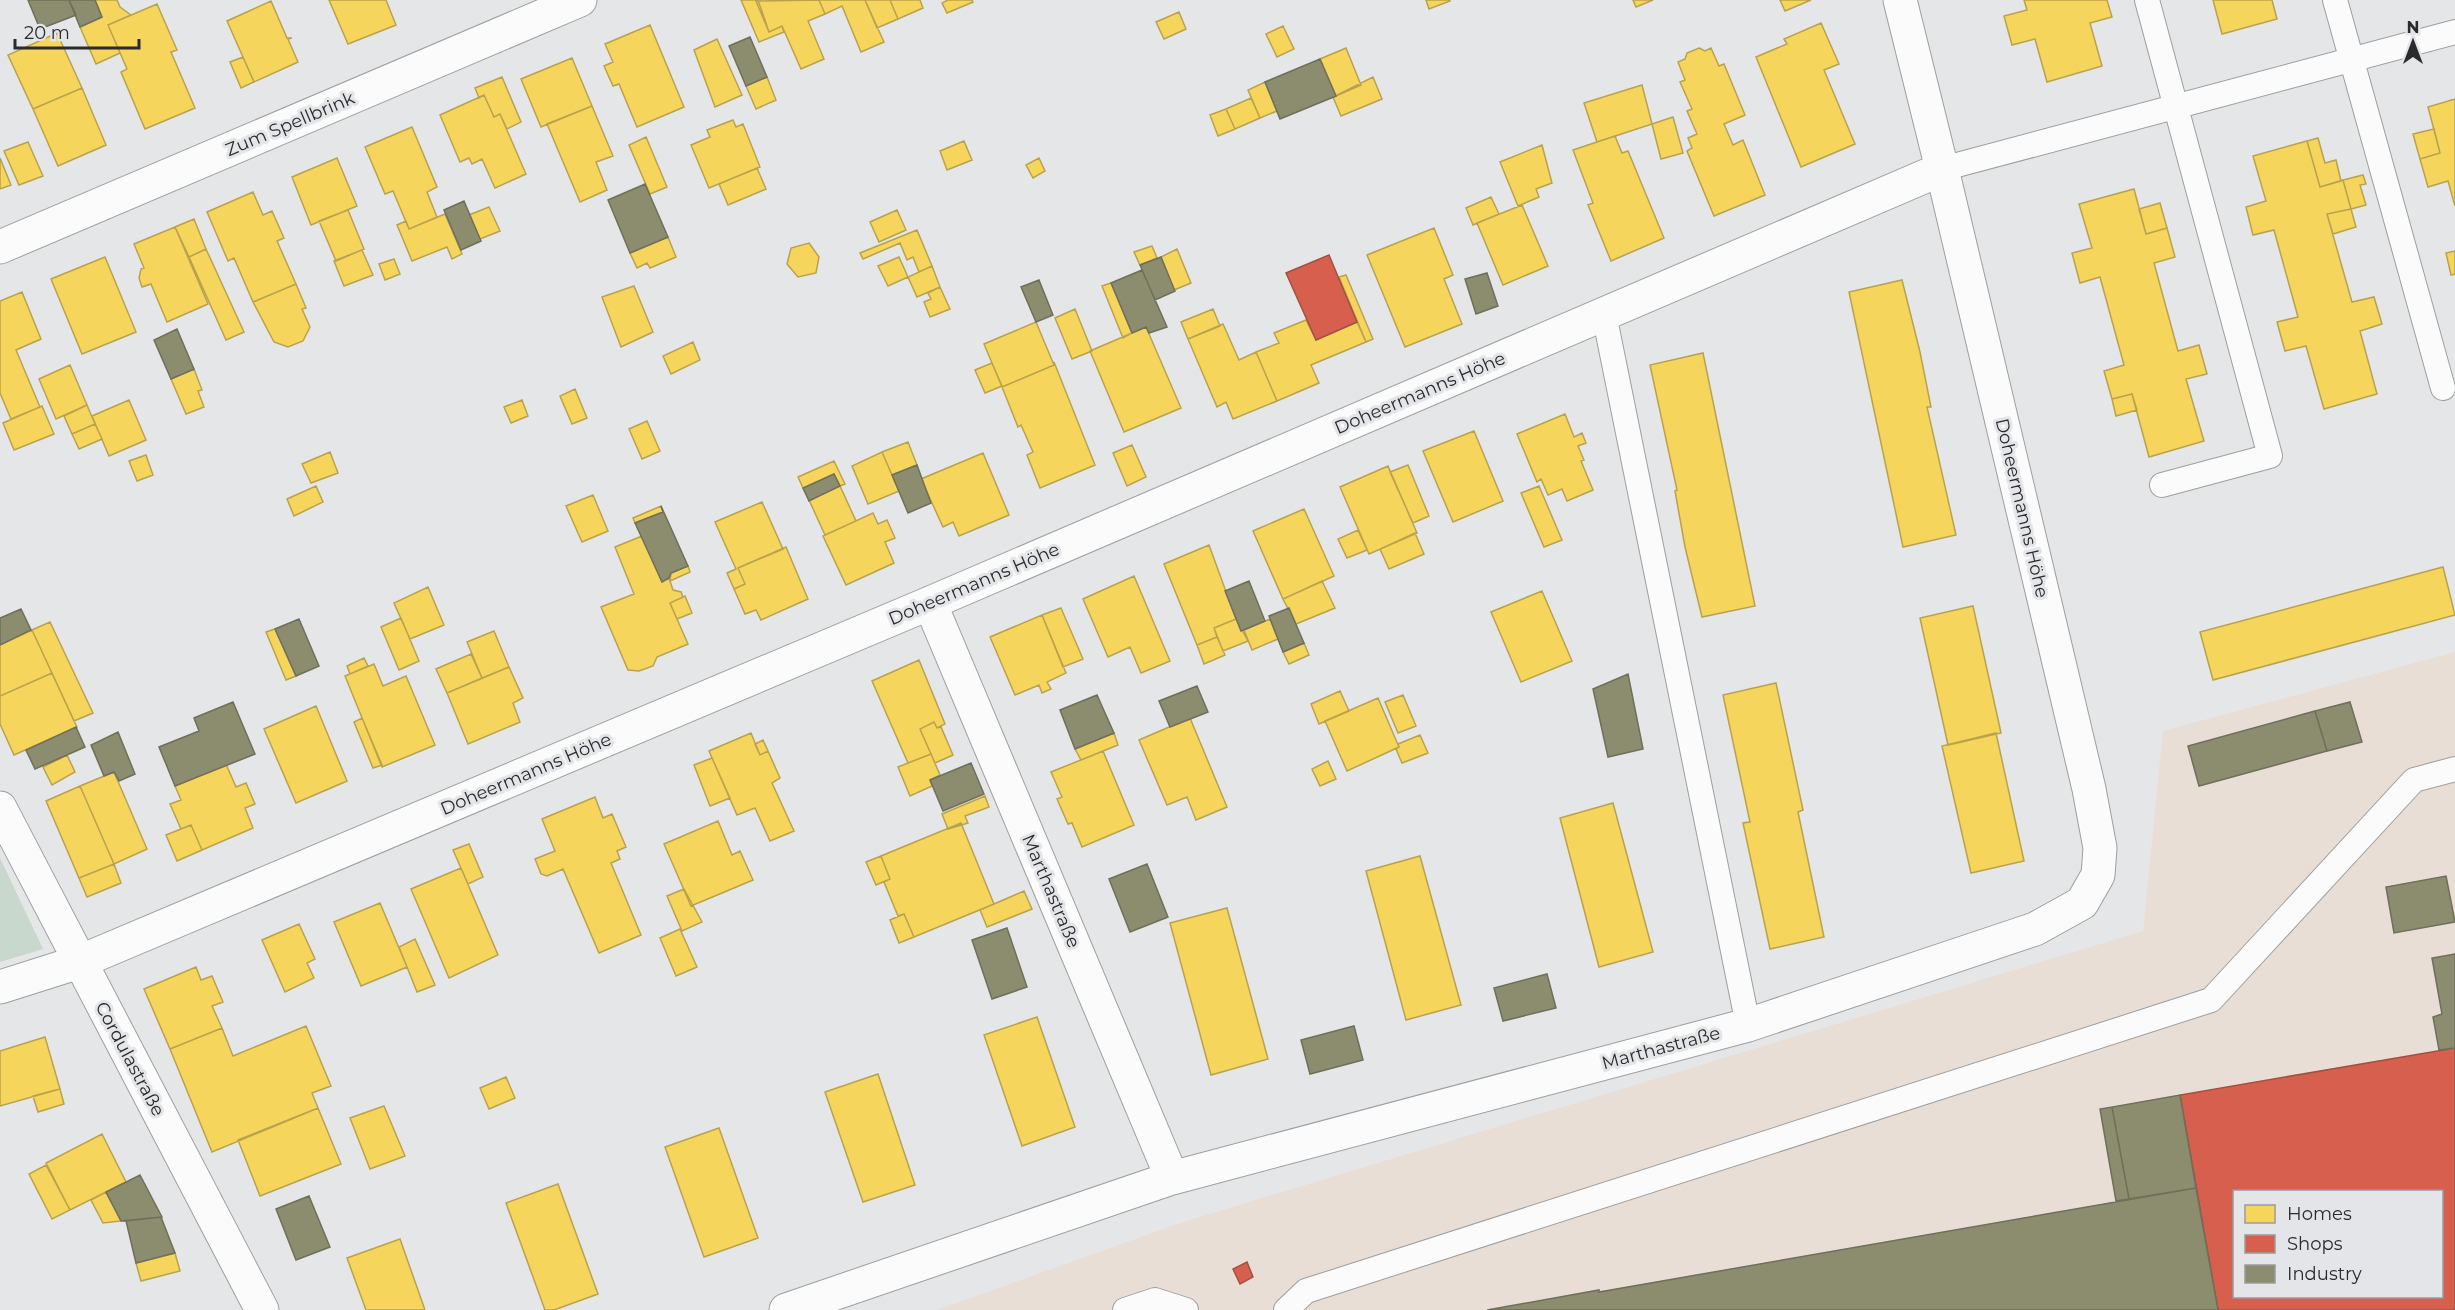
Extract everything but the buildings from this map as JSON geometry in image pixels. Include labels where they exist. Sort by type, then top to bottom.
[{"type":"street","name":"Zum Spellbrink","points":[[0,247],[580,0]]},
{"type":"street","name":"Doheermanns Höhe","points":[[1900,0],[2077,738],[2100,848]]},
{"type":"street","name":"Doheermanns Höhe","points":[[0,987],[79,962],[930,603],[1942,169]]},
{"type":"street","name":"Marthastraße","points":[[930,603],[1172,1178]]},
{"type":"street","name":"Cordulastraße","points":[[0,808],[262,1310]]},
{"type":"street","name":"Marthastraße","points":[[786,1310],[1172,1178],[1748,1025],[2035,929],[2082,903],[2098,875],[2100,848]]},
{"type":"lane","points":[[2147,0],[2270,456],[2162,485]]},
{"type":"lane","points":[[2335,0],[2443,388]]},
{"type":"lane","points":[[1942,169],[2455,32]]},
{"type":"lane","points":[[1604,314],[1748,1025]]},
{"type":"lane","points":[[1286,1310],[1306,1291],[2211,1000],[2414,780],[2455,769]]},
{"type":"lane","points":[[1125,1310],[1155,1300],[1186,1310]]},
{"type":"shaded area","points":[[2455,652],[2455,1310],[937,1310],[1180,1223],[2143,931],[2163,731]]},
{"type":"green space","points":[[0,858],[43,949],[0,962]]}]
